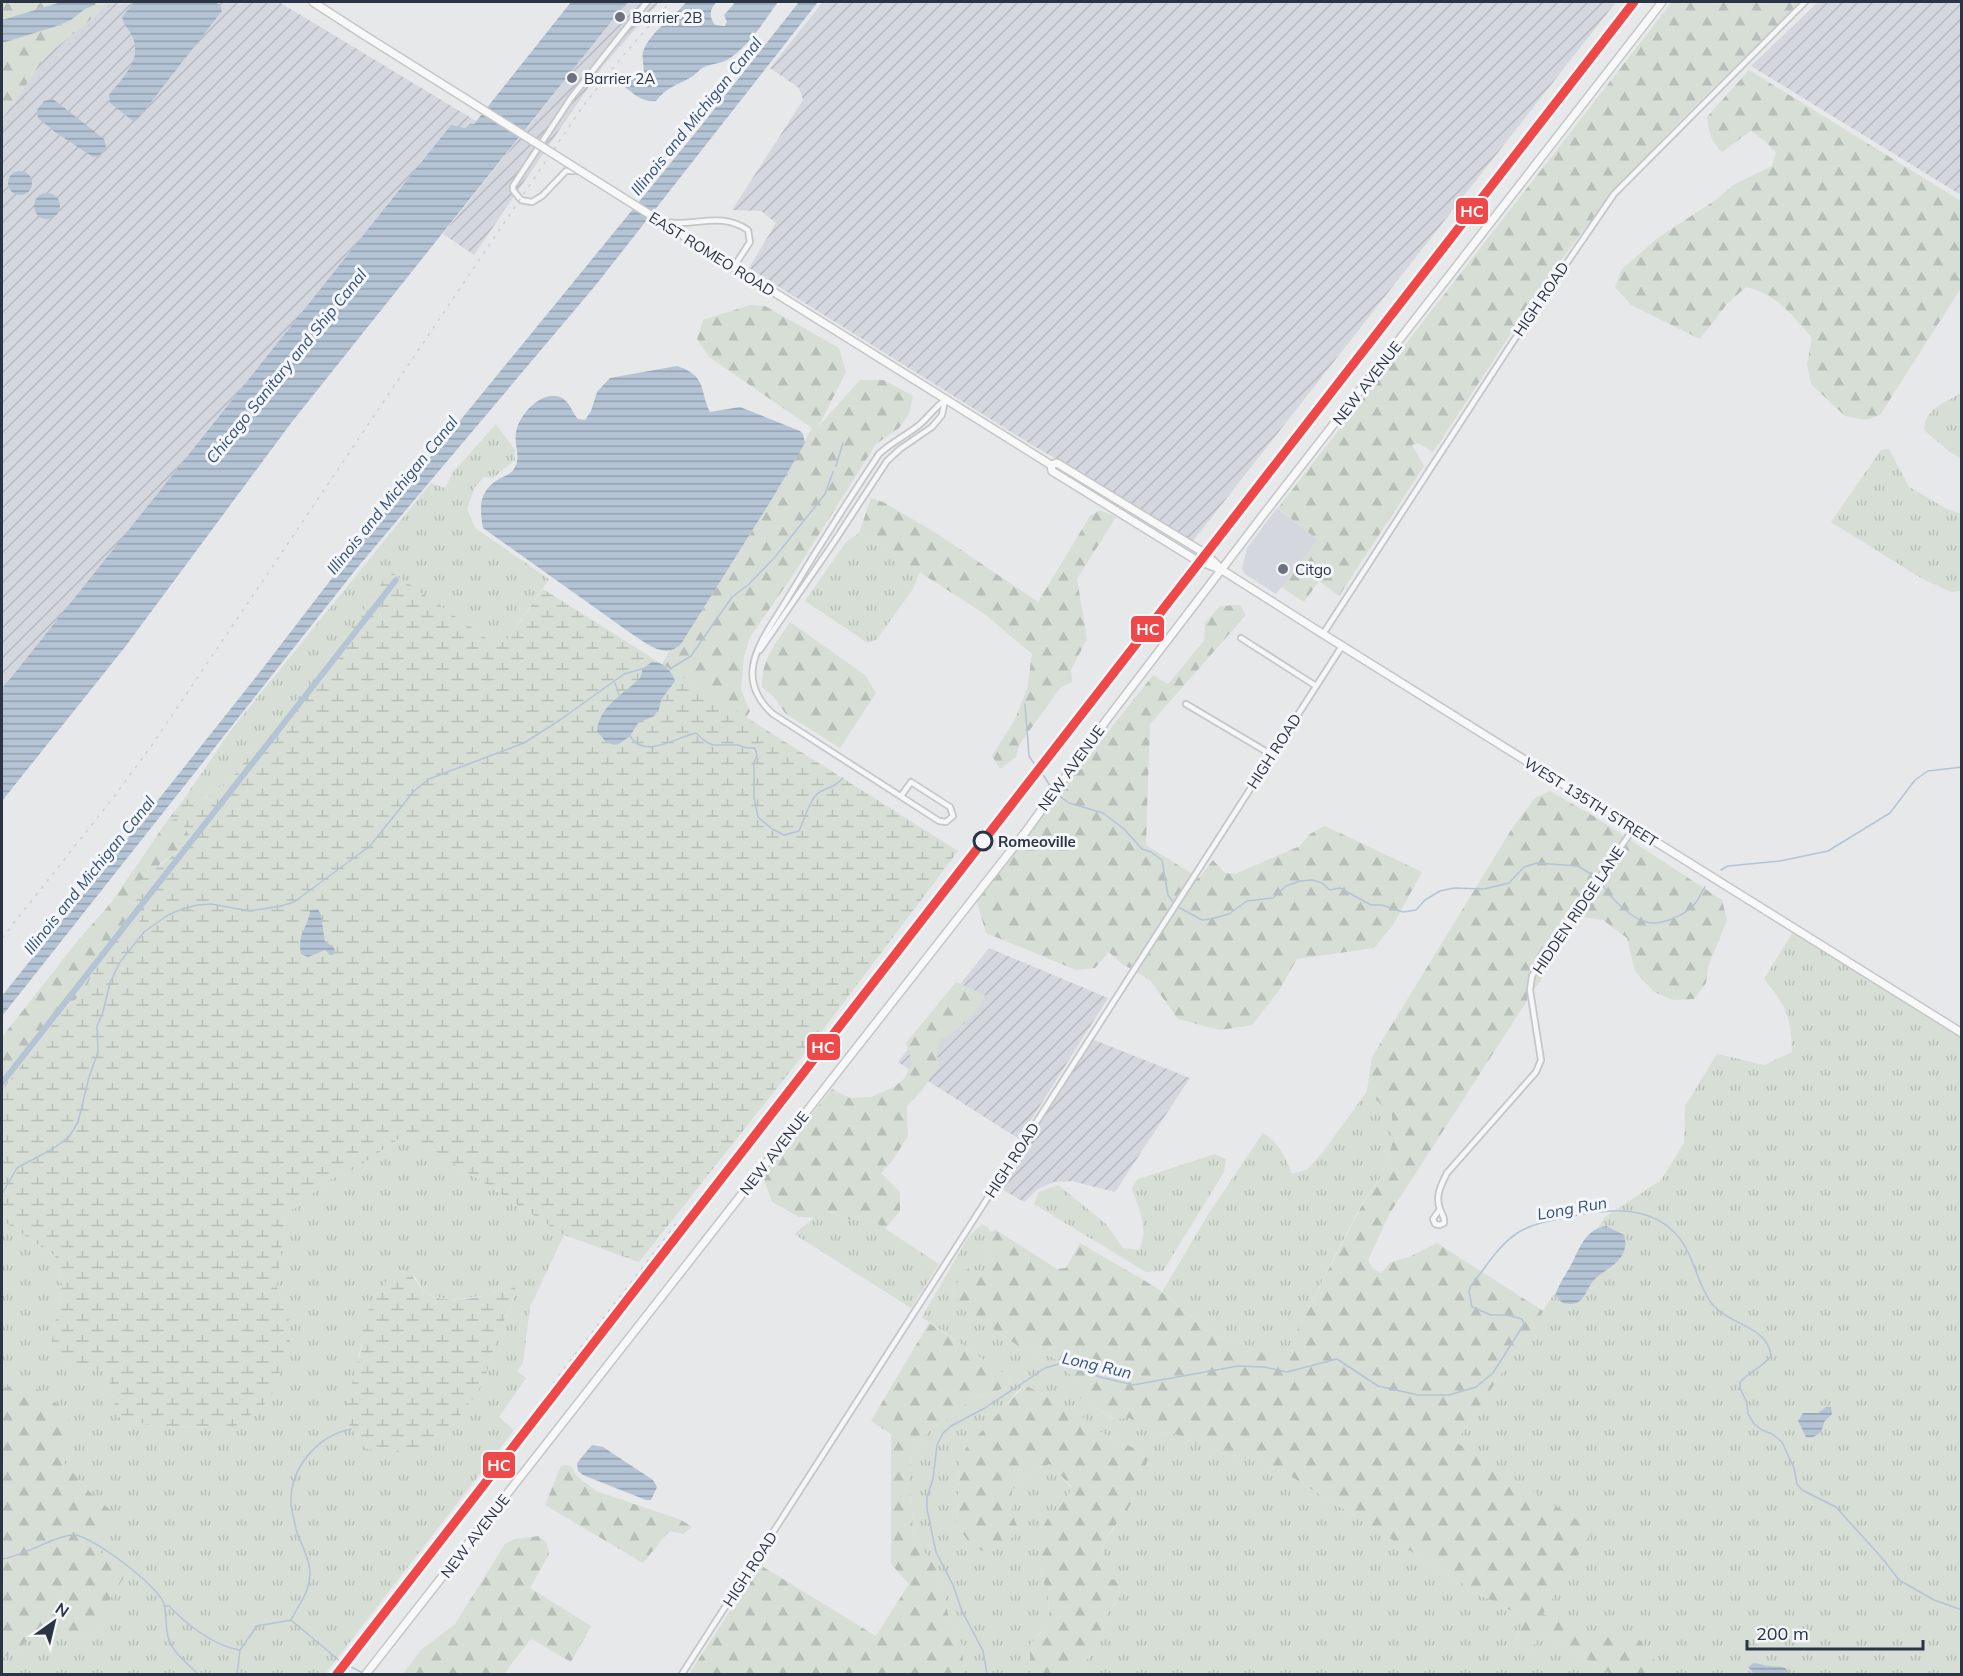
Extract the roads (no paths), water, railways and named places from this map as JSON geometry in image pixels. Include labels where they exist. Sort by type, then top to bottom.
[{"type":"main road","name":"EAST ROMEO ROAD","points":[[313,2],[733,268],[1051,465],[1052,471],[1196,560],[1222,570]]},
{"type":"main road","name":"NEW AVENUE","points":[[366,1674],[1027,830],[1108,718],[1662,2]]},
{"type":"main road","name":"EAST ROMEO ROAD","points":[[1051,465],[1057,463],[1127,504],[1206,554],[1222,570]]},
{"type":"main road","name":"WEST 135TH STREET","points":[[1222,570],[1962,1033]]},
{"type":"street","points":[[647,2],[571,98],[513,186],[513,190],[518,198],[532,202],[542,196],[566,171],[575,170],[652,219],[671,223],[728,220],[748,230],[750,242],[733,268]]},
{"type":"street","name":"HIGH ROAD","points":[[1323,634],[1518,333],[1614,194],[1806,2]]},
{"type":"street","points":[[901,796],[911,782],[950,807],[952,816],[946,822],[939,821],[768,709],[758,698],[753,678],[753,666],[761,643],[820,544],[879,454],[920,424],[945,400]]},
{"type":"street","points":[[758,651],[887,461],[932,427],[942,415],[945,400]]},
{"type":"street","points":[[1241,638],[1316,686]]},
{"type":"street","name":"HIGH ROAD","points":[[682,1674],[1342,646]]},
{"type":"street","points":[[1186,704],[1272,755]]},
{"type":"street","name":"HIDDEN RIDGE LANE","points":[[1440,1209],[1437,1199],[1447,1173],[1536,1072],[1541,1060],[1530,990],[1532,976],[1634,828]]},
{"type":"water","points":[[61,2],[96,2],[95,5],[85,9],[71,20],[2,43],[2,20]]},
{"type":"water","points":[[134,2],[215,2],[220,5],[222,11],[137,120],[133,121],[110,103],[109,95],[133,62],[135,46],[122,17]]},
{"type":"water","name":"Chicago Sanitary and Ship Canal","points":[[571,2],[627,2],[291,423],[125,647],[2,801],[2,689],[451,125],[465,128],[474,124]]},
{"type":"water","points":[[686,2],[717,2],[711,10],[712,19],[715,25],[725,26],[727,22],[724,15],[734,4],[733,2],[778,2],[750,40],[737,53],[724,61],[703,68],[669,89],[656,101],[643,99],[625,87],[624,82],[643,77],[643,52],[648,42]]},
{"type":"water","name":"Illinois and Michigan Canal","points":[[799,2],[818,2],[595,286],[357,568],[2,1016],[2,996],[256,677],[346,560],[701,126]]},
{"type":"water","points":[[53,99],[104,139],[106,147],[99,156],[93,157],[38,118],[37,110],[44,101]]},
{"type":"water","points":[[20,171],[25,172],[31,178],[31,188],[25,194],[20,195],[15,194],[9,188],[8,183],[9,178],[15,172]]},
{"type":"water","points":[[47,193],[56,197],[60,206],[56,215],[47,219],[38,215],[34,206],[38,197]]},
{"type":"water","points":[[677,366],[694,374],[698,379],[710,412],[740,407],[800,431],[805,443],[681,644],[668,651],[654,648],[641,640],[483,528],[481,505],[482,498],[489,487],[509,474],[515,467],[518,426],[526,411],[540,400],[555,396],[562,398],[578,419],[585,420],[591,411],[597,392],[610,378]]},
{"type":"water","points":[[652,662],[666,667],[675,681],[661,700],[659,709],[654,716],[638,723],[630,736],[619,744],[614,745],[605,741],[597,731],[602,714],[613,701],[640,678],[642,669]]},
{"type":"water","points":[[318,909],[325,942],[333,946],[335,951],[333,955],[325,950],[308,957],[301,954],[300,941],[310,911]]},
{"type":"water","points":[[1606,1226],[1624,1235],[1622,1256],[1595,1279],[1579,1301],[1570,1304],[1563,1303],[1556,1294],[1579,1248],[1594,1230]]},
{"type":"water","points":[[1826,1407],[1831,1407],[1832,1414],[1824,1422],[1821,1432],[1813,1437],[1806,1437],[1798,1421],[1803,1413],[1818,1413]]},
{"type":"water","points":[[592,1445],[603,1447],[653,1480],[657,1487],[651,1500],[583,1475],[578,1471],[577,1463]]},
{"type":"water","points":[[1754,1663],[1783,1667],[1790,1674],[1755,1674],[1748,1667]]},
{"type":"waterway","points":[[836,466],[843,443]]},
{"type":"waterway","points":[[670,669],[691,656],[732,597],[748,585],[775,557],[825,494],[833,472]]},
{"type":"waterway","points":[[2,1083],[396,580]]},
{"type":"waterway","points":[[2,1194],[17,1168],[69,1137],[78,1122],[98,1052],[97,1026],[110,983],[120,962],[144,932],[168,915],[198,905],[211,904],[250,911],[294,902],[370,846],[414,791],[429,779],[524,743],[624,674],[642,669]]},
{"type":"waterway","points":[[615,683],[619,695]]},
{"type":"waterway","points":[[1025,704],[1029,756],[1035,765]]},
{"type":"waterway","points":[[630,736],[636,743],[652,747],[696,733],[713,745],[755,748],[757,755],[754,763],[754,798],[758,817],[772,829],[784,835],[799,831],[815,796],[836,785],[843,778]]},
{"type":"waterway","points":[[1721,870],[1728,866],[1780,861],[1828,851],[1890,813],[1915,780],[1928,771],[1962,767]]},
{"type":"waterway","points":[[1040,770],[1052,789]]},
{"type":"waterway","points":[[1058,795],[1069,803],[1103,813],[1124,829],[1142,849],[1162,860],[1168,895],[1174,903]]},
{"type":"waterway","points":[[1180,908],[1202,920],[1211,919],[1229,914],[1247,901],[1273,898],[1286,886],[1312,880],[1322,883],[1330,890],[1340,888],[1371,905],[1382,905],[1403,912],[1416,910],[1425,900],[1440,891],[1454,888],[1484,889],[1509,883],[1524,867],[1537,863],[1578,866],[1597,878]]},
{"type":"waterway","points":[[1601,882],[1614,900],[1626,911],[1652,923],[1671,919],[1689,910],[1705,887]]},
{"type":"waterway","name":"Long Run","points":[[987,1674],[983,1651],[962,1611],[953,1585],[936,1552],[927,1509],[927,1497],[933,1479],[937,1445],[943,1433],[951,1426],[985,1408],[1045,1368],[1059,1364],[1133,1385],[1238,1366],[1264,1367],[1287,1372],[1337,1359],[1378,1386],[1418,1395],[1449,1395],[1476,1387],[1493,1373],[1524,1324],[1522,1319],[1507,1315],[1491,1315],[1472,1307],[1469,1291],[1487,1264],[1512,1237],[1530,1226],[1567,1217],[1609,1211],[1650,1216],[1674,1232],[1687,1249],[1702,1287],[1712,1304],[1719,1311],[1763,1338],[1771,1356],[1740,1382],[1740,1388],[1747,1403],[1748,1414],[1754,1424],[1782,1442],[1794,1468],[1797,1484],[1802,1490],[1836,1507],[1899,1580],[1934,1600],[1962,1610]]},
{"type":"waterway","points":[[291,1620],[310,1580],[308,1561],[292,1513],[293,1485],[303,1463],[319,1444],[340,1432],[351,1429]]},
{"type":"waterway","name":"Long Run","points":[[2,1559],[68,1535],[75,1535],[96,1544],[138,1575],[159,1596],[164,1604],[171,1645],[198,1674]]},
{"type":"waterway","points":[[165,1606],[169,1606],[192,1627],[210,1639],[239,1650]]},
{"type":"waterway","points":[[237,1674],[240,1650],[257,1626],[291,1620],[341,1662],[363,1673]]},
{"type":"railway","points":[[2,130],[46,67],[113,2]]},
{"type":"railway","points":[[2,938],[152,745],[583,106],[670,2]]},
{"type":"railway","points":[[1390,316],[1441,244]]},
{"type":"railway","points":[[1305,419],[1362,352]]},
{"type":"railway","points":[[529,1421],[559,1375],[676,1224]]},
{"type":"place","name":"Barrier 2B","points":[[620,17]]},
{"type":"place","name":"Barrier 2A","points":[[572,78]]},
{"type":"place","name":"Citgo","points":[[1283,569]]},
{"type":"place","name":"Romeoville","points":[[983,841]]}]
